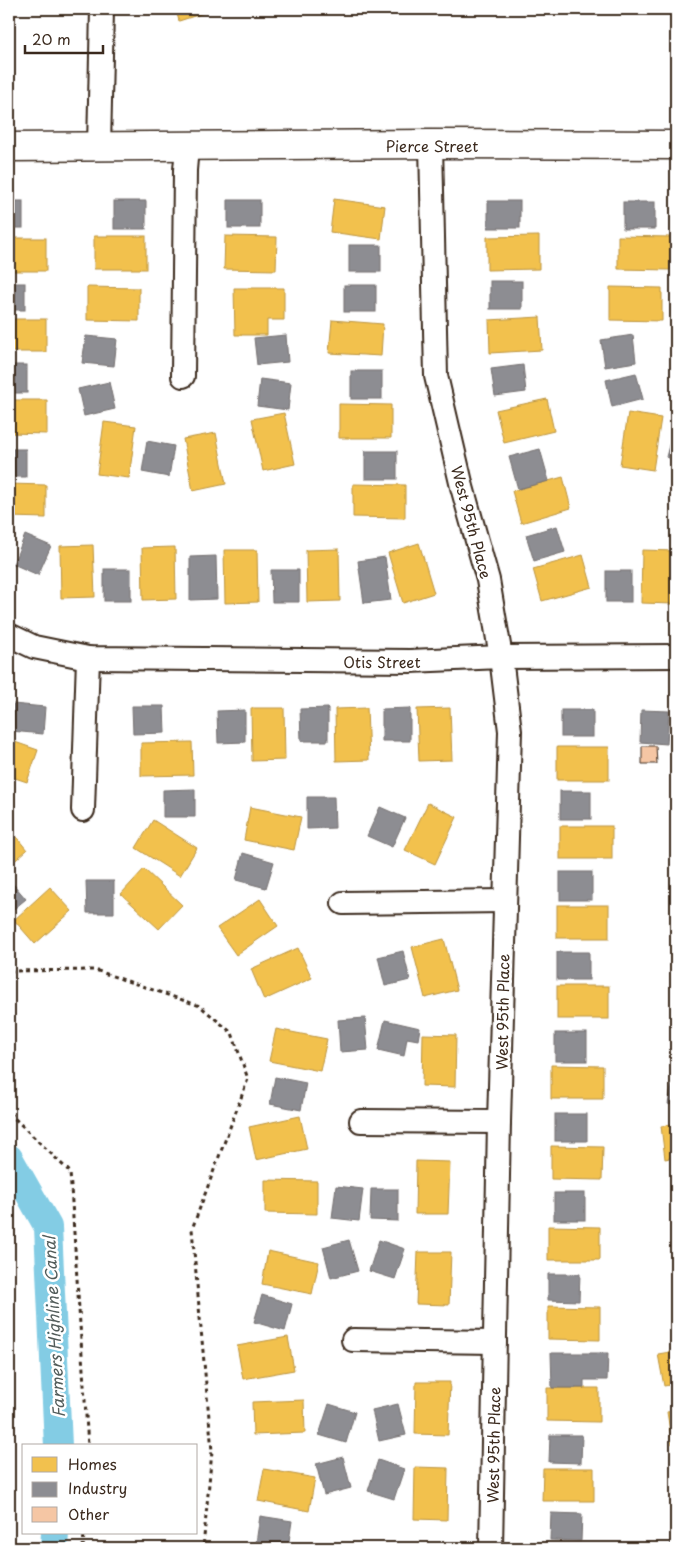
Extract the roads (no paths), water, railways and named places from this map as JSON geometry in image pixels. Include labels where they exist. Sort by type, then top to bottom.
[{"type":"street","points":[[99,147],[102,9]]},
{"type":"street","name":"Pierce Street","points":[[9,147],[431,144],[676,145]]},
{"type":"street","name":"West 95th Place","points":[[431,144],[436,376],[462,487],[488,580],[501,657],[510,731],[504,901],[491,1548]]},
{"type":"street","points":[[183,376],[185,170],[187,147]]},
{"type":"street","name":"Otis Street","points":[[9,635],[34,647],[88,658],[410,662],[501,657],[676,656]]},
{"type":"street","points":[[83,810],[88,658]]},
{"type":"street","points":[[342,902],[504,901]]},
{"type":"street","points":[[361,1121],[499,1122]]},
{"type":"street","points":[[353,1340],[495,1342]]},
{"type":"waterway","name":"Farmers Highline Canal","points":[[9,1158],[48,1227],[58,1444]]},
{"type":"waterway","name":"Farmers Highline Canal","points":[[54,1548],[55,1534]]}]
